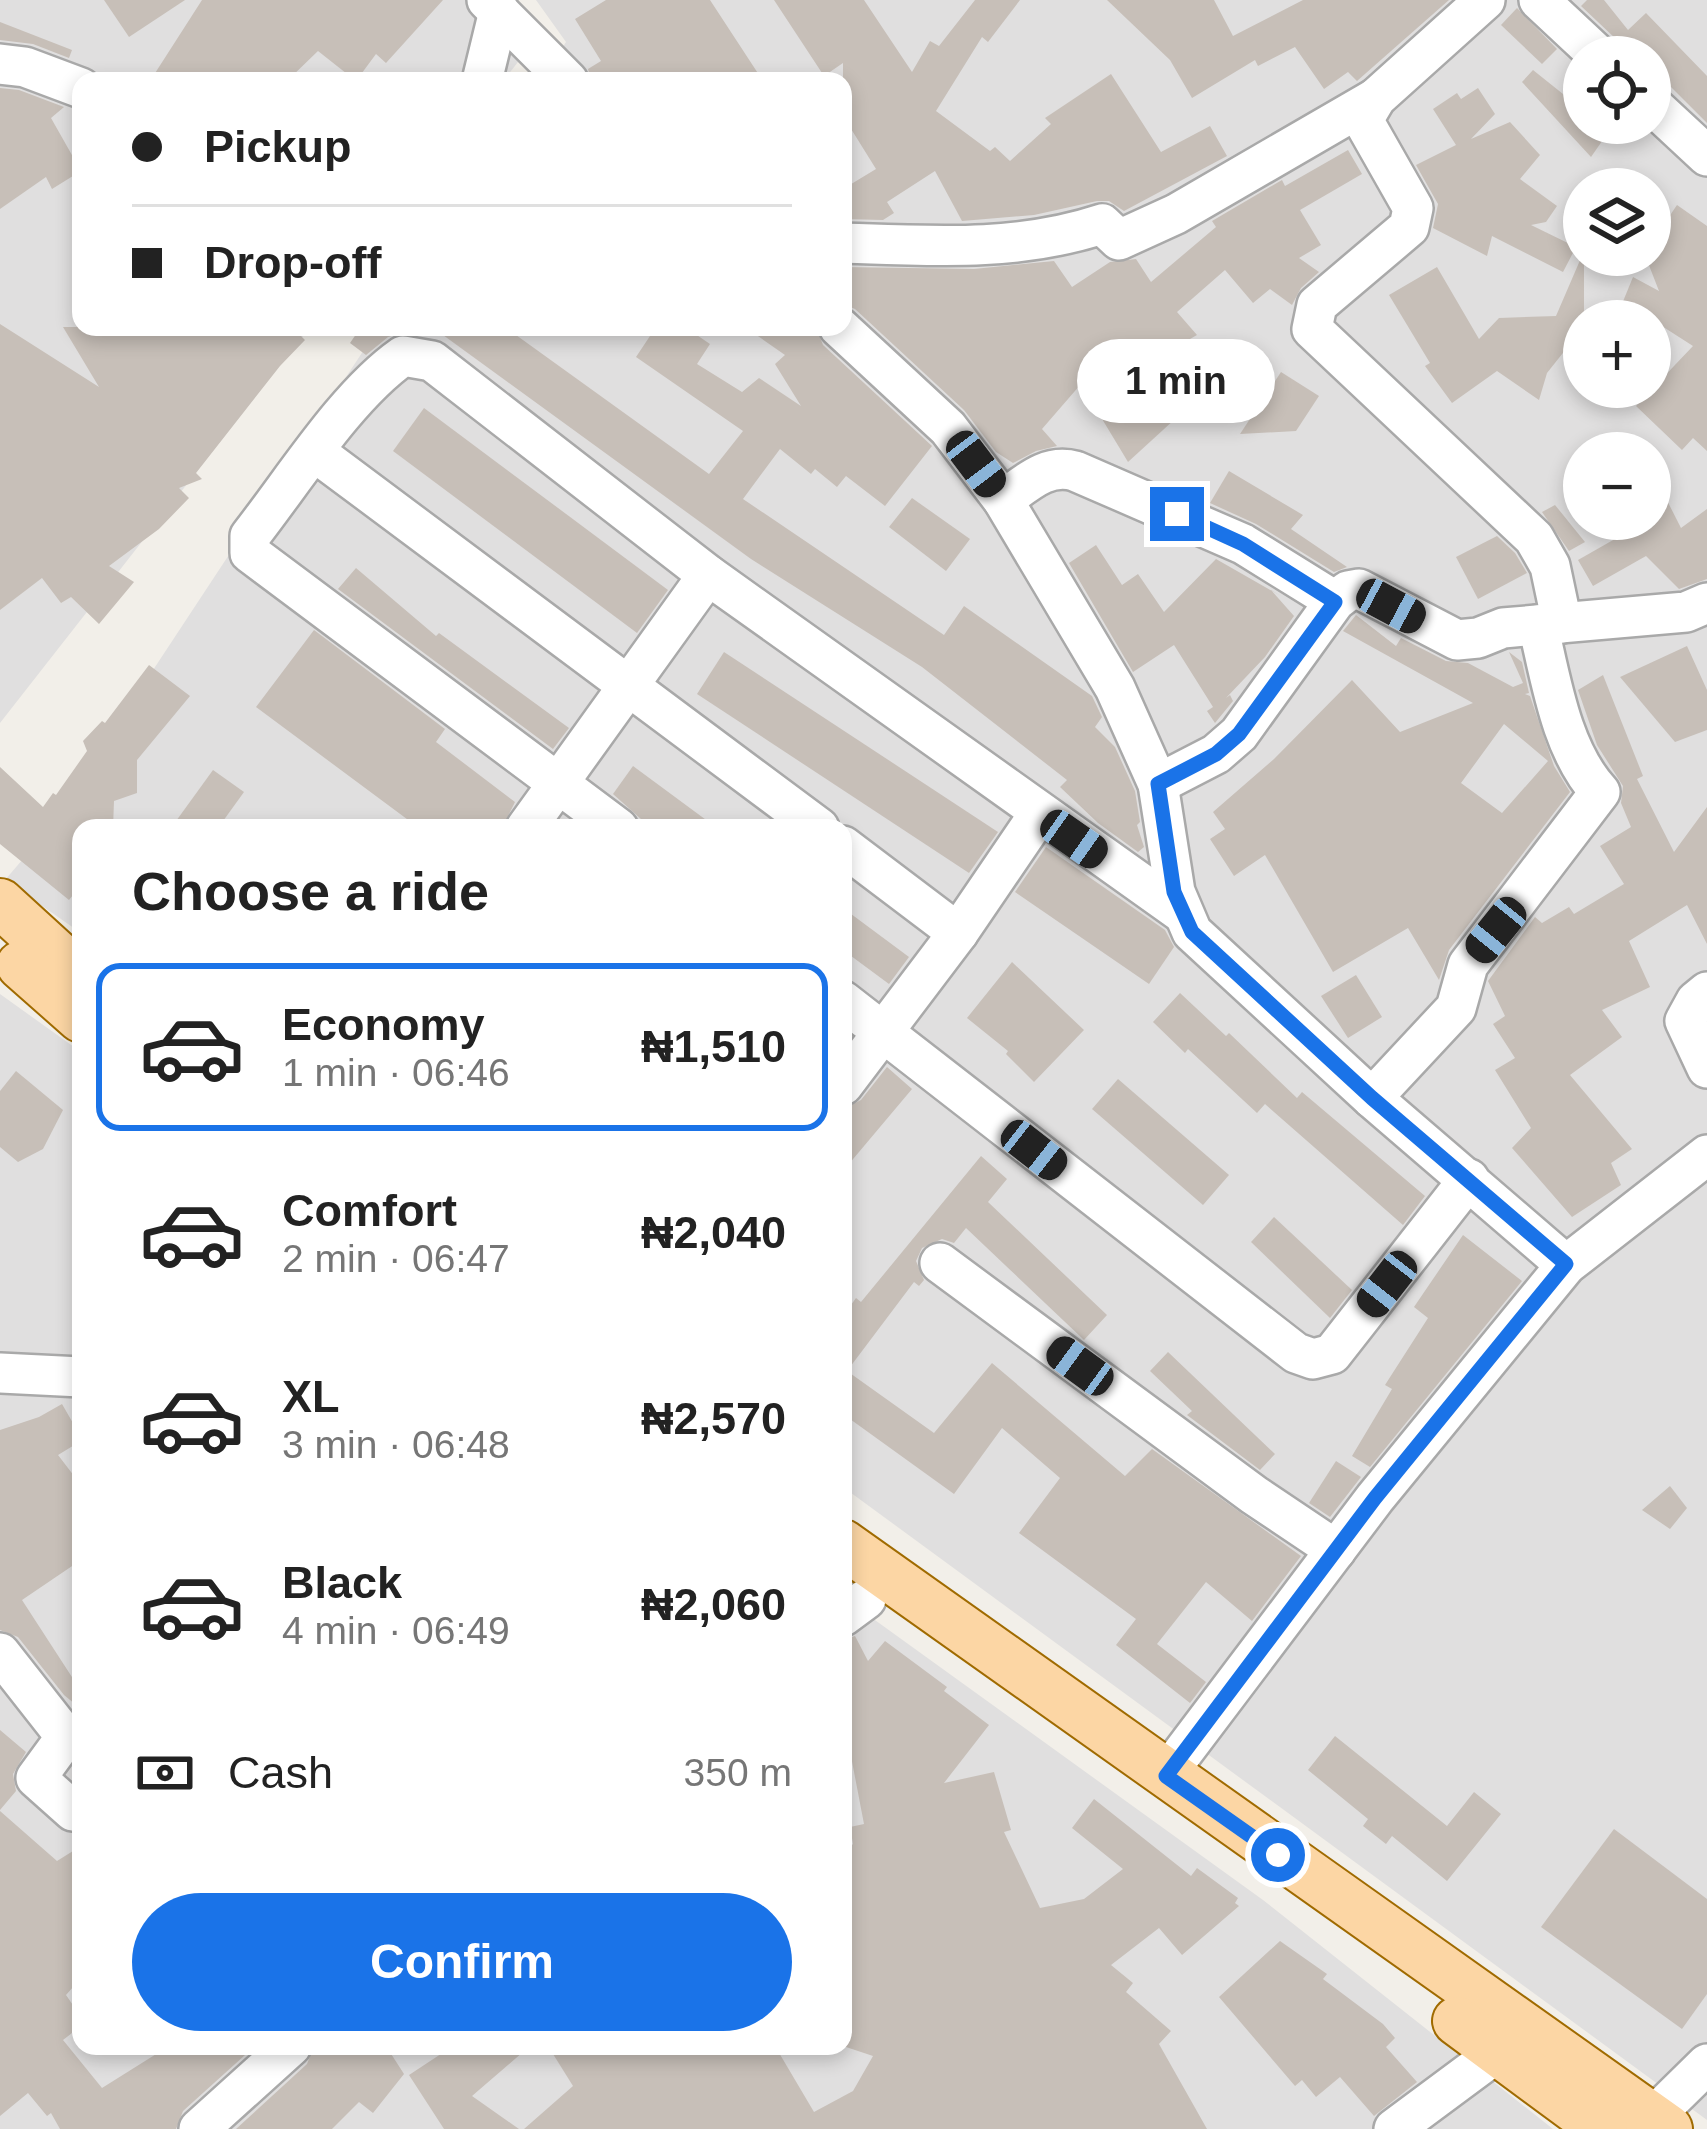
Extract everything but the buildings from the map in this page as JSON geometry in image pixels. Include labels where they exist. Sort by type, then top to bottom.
[{"type":"main road","points":[[0,903],[72,968]]},
{"type":"main road","points":[[0,945],[72,1010]]},
{"type":"main road","points":[[852,1550],[1660,2123]]},
{"type":"main road","points":[[852,1600],[1499,2051],[1603,2129]]},
{"type":"street","points":[[852,243],[975,248],[1069,235],[1102,224],[1118,239],[1176,214],[1376,98],[1485,0]]},
{"type":"street","points":[[1539,0],[1578,36]]},
{"type":"street","points":[[483,72],[491,3]]},
{"type":"street","points":[[491,3],[559,72]]},
{"type":"street","points":[[0,64],[25,67],[72,85]]},
{"type":"street","points":[[1372,1098],[1456,1008],[1468,965],[1600,792],[1582,773],[1558,708],[1550,566],[1534,538],[1312,329],[1311,316],[1317,305],[1414,218],[1405,191],[1363,120],[1376,98]]},
{"type":"street","points":[[1671,123],[1707,157]]},
{"type":"street","points":[[849,336],[948,428],[1003,500],[1115,688],[1158,784],[1180,912],[1192,932],[1372,1098],[1566,1264]]},
{"type":"street","points":[[606,819],[250,553],[250,536],[315,452],[376,375],[403,356],[432,361],[708,575],[1180,912]]},
{"type":"street","points":[[315,452],[807,819]]},
{"type":"street","points":[[1003,500],[1058,466],[1075,471],[1243,544],[1335,602]]},
{"type":"street","points":[[532,819],[708,575]]},
{"type":"street","points":[[1158,784],[1216,754],[1239,734],[1335,602],[1348,591],[1359,589],[1457,640],[1503,628],[1686,611],[1707,603]]},
{"type":"street","points":[[852,1074],[958,933],[1039,814]]},
{"type":"street","points":[[852,853],[958,933]]},
{"type":"street","points":[[1707,992],[1685,1021],[1707,1068]]},
{"type":"street","points":[[852,1008],[1296,1353],[1313,1359],[1332,1354],[1469,1179]]},
{"type":"street","points":[[1166,1776],[1336,1550],[1566,1264],[1707,1155]]},
{"type":"street","points":[[940,1263],[1254,1496],[1336,1550]]},
{"type":"street","points":[[0,1373],[72,1376]]},
{"type":"street","points":[[0,1653],[66,1737],[36,1778],[72,1810]]},
{"type":"street","points":[[1394,2129],[1499,2051]]},
{"type":"street","points":[[200,2129],[280,2055]]},
{"type":"street","points":[[1660,2123],[1707,2065]]},
{"type":"shaded area","points":[[0,0],[476,0],[518,62],[510,72],[72,72],[72,336],[303,336],[0,723]]},
{"type":"shaded area","points":[[536,0],[1707,0],[1707,2120],[852,1494],[852,819],[72,819],[72,927],[5,880],[47,831],[373,336],[852,336],[852,72],[547,72],[566,42]]},
{"type":"shaded area","points":[[0,994],[72,1046],[72,2055],[852,2055],[852,1603],[1263,1900],[1553,2129],[0,2129]]},
{"type":"route","points":[[1177,514],[1243,544],[1335,602],[1239,734],[1216,754],[1158,784],[1180,912],[1192,932],[1372,1098],[1566,1264],[1375,1498],[1166,1776],[1278,1855]]}]
